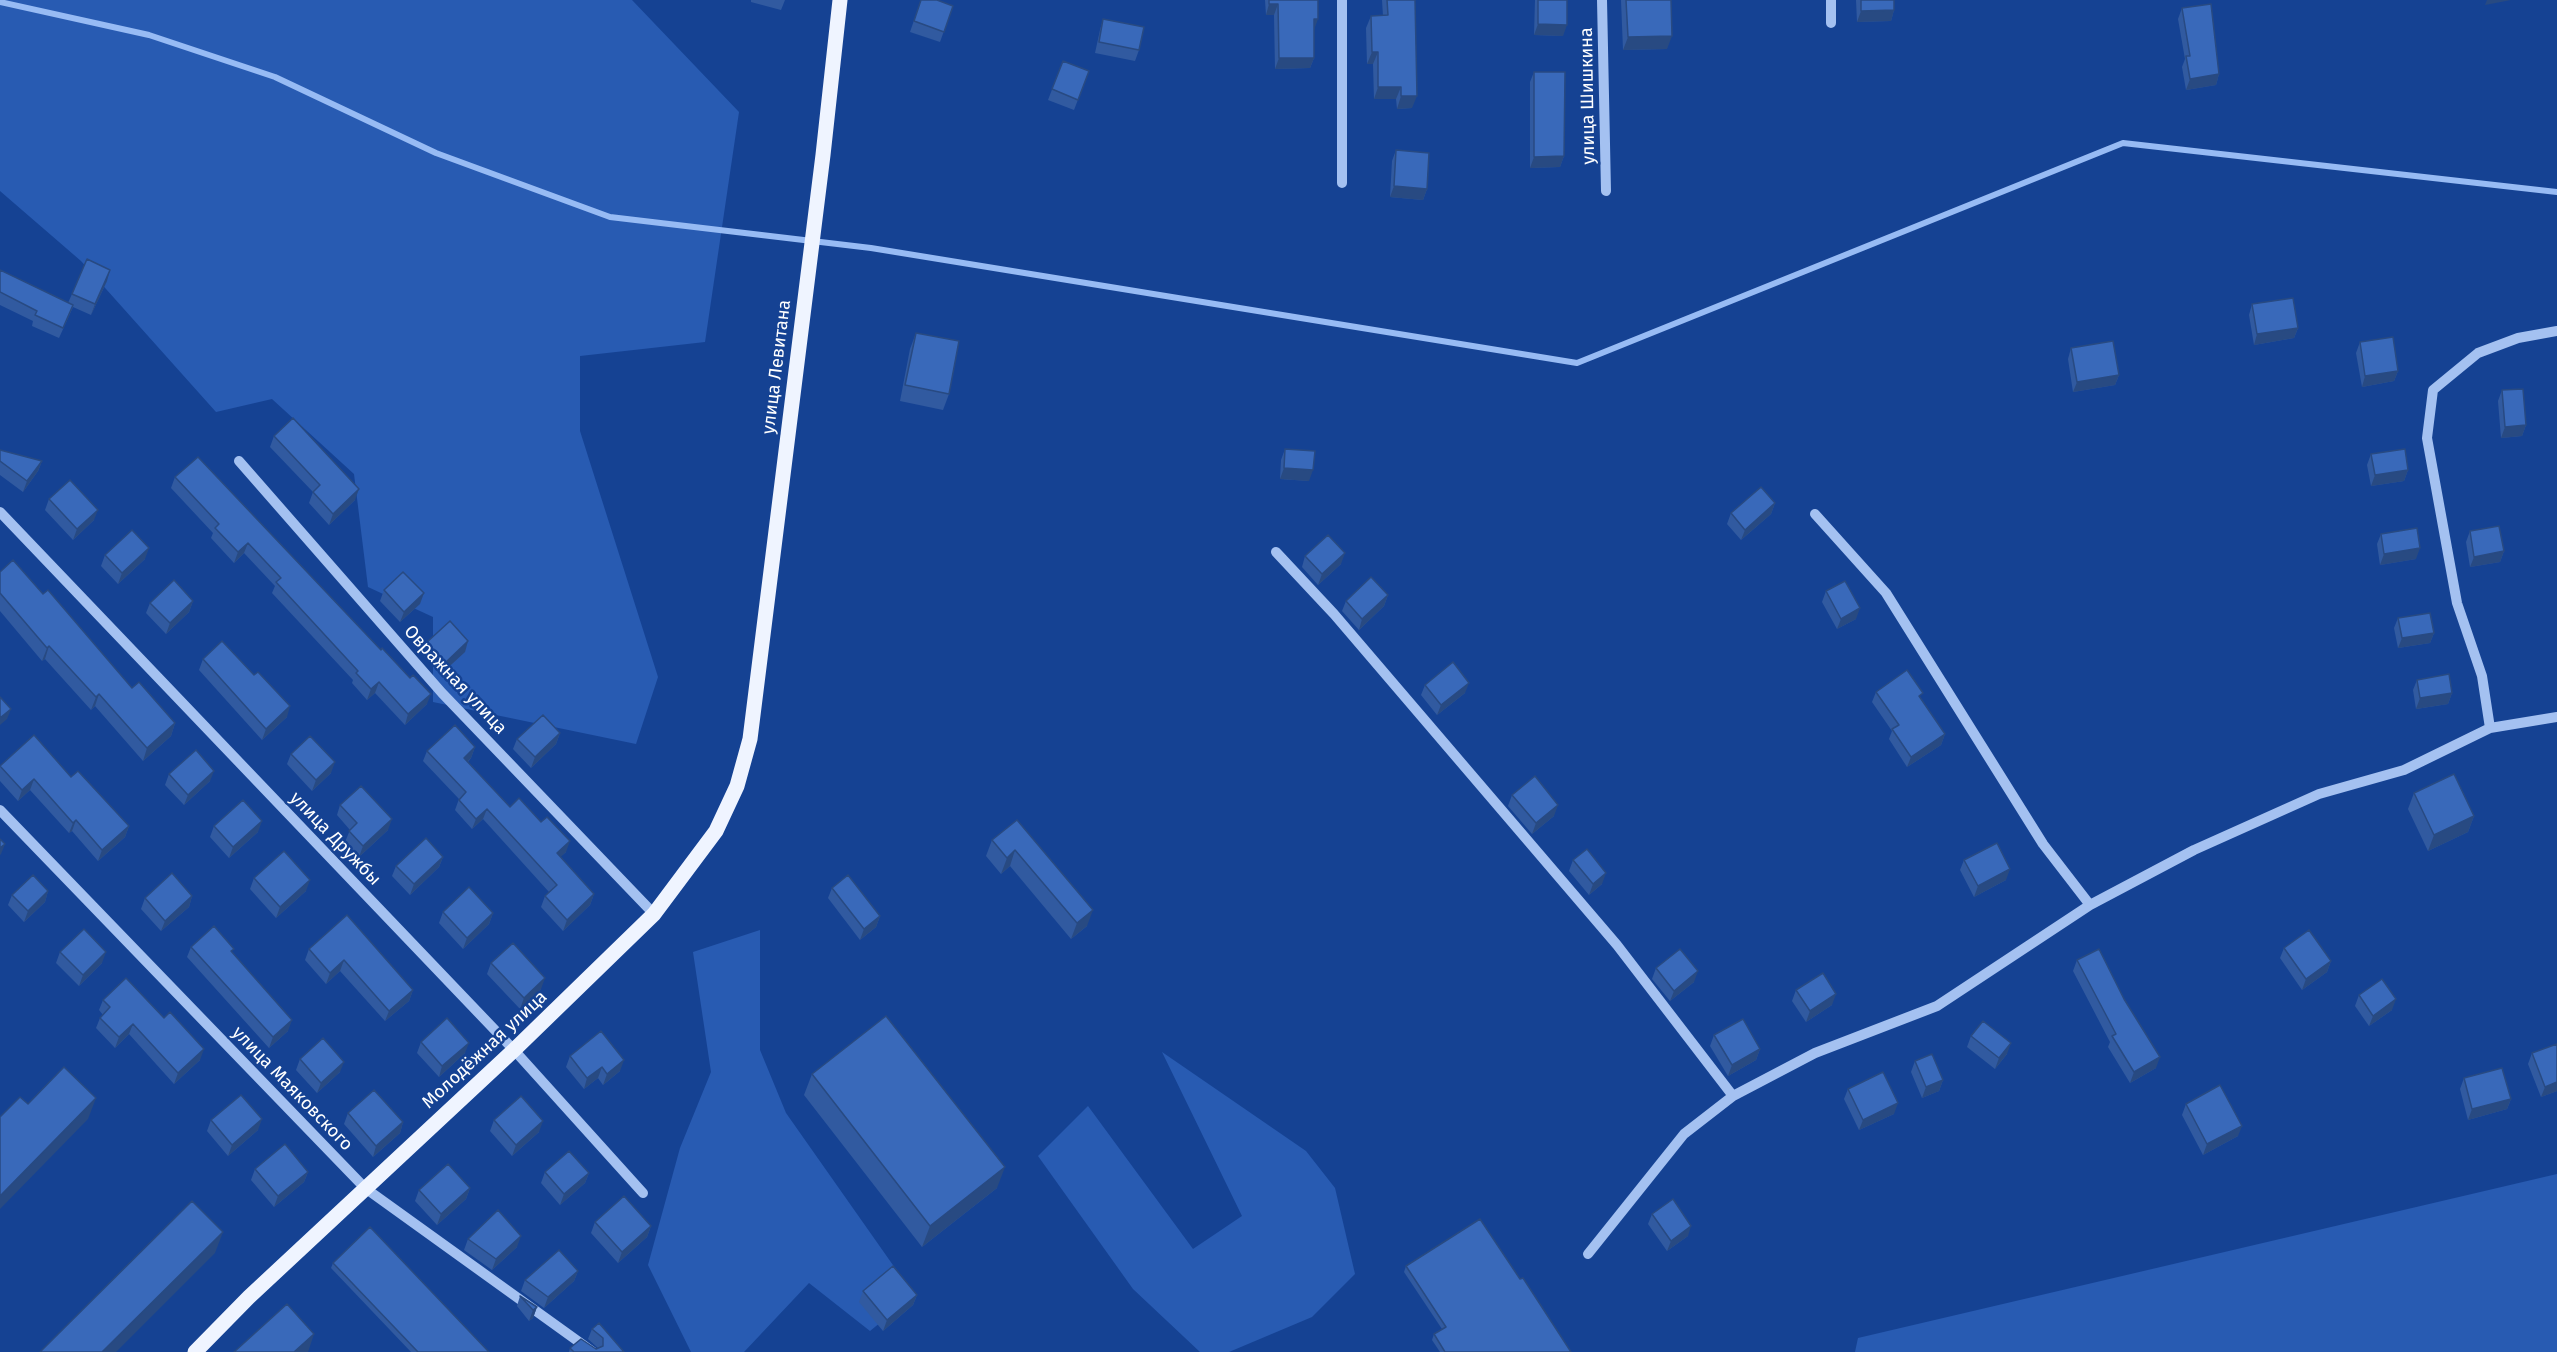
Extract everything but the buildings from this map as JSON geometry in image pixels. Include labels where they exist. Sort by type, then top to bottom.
[{"type":"main road","name":"улица Левитана","points":[[750,739],[823,155],[840,0]]},
{"type":"main road","name":"Молодёжная улица","points":[[195,1352],[249,1297],[514,1050],[654,914],[716,831],[737,786],[750,739]]},
{"type":"street","points":[[1342,0],[1342,183]]},
{"type":"street","name":"улица Шишкина","points":[[1602,0],[1606,191]]},
{"type":"street","points":[[1831,0],[1831,23]]},
{"type":"street","points":[[2490,728],[2482,676],[2457,603],[2427,438],[2433,390],[2478,353],[2518,338],[2557,331]]},
{"type":"street","name":"Овражная улица","points":[[238,461],[442,693],[654,914]]},
{"type":"street","name":"улица Дружбы","points":[[0,512],[514,1050],[643,1192]]},
{"type":"street","points":[[1815,514],[1886,593],[2043,844],[2090,905]]},
{"type":"street","points":[[1276,552],[1357,640],[1617,945],[1733,1096]]},
{"type":"street","points":[[1588,1254],[1684,1134],[1733,1096],[1815,1053],[1937,1006],[2090,905],[2194,850],[2319,794],[2404,770],[2490,728],[2557,717]]},
{"type":"street","name":"улица Маяковского","points":[[0,810],[365,1188],[593,1352]]},
{"type":"shaded area","points":[[0,0],[632,0],[739,112],[705,342],[580,356],[580,431],[658,677],[636,744],[433,702],[433,617],[368,587],[354,474],[272,399],[216,412],[81,261],[0,191]]},
{"type":"shaded area","points":[[760,930],[760,1050],[786,1113],[914,1295],[870,1331],[809,1283],[744,1352],[691,1352],[648,1265],[680,1148],[711,1072],[693,952]]},
{"type":"shaded area","points":[[1162,1052],[1306,1151],[1335,1188],[1355,1274],[1312,1317],[1229,1352],[1200,1352],[1133,1289],[1038,1156],[1088,1106],[1193,1249],[1242,1216]]},
{"type":"shaded area","points":[[2557,1174],[2557,1352],[1855,1352],[1858,1338]]},
{"type":"waterway","points":[[0,2],[149,35],[275,77],[436,153],[610,217],[871,248],[1577,363],[2123,143],[2557,192]]}]
